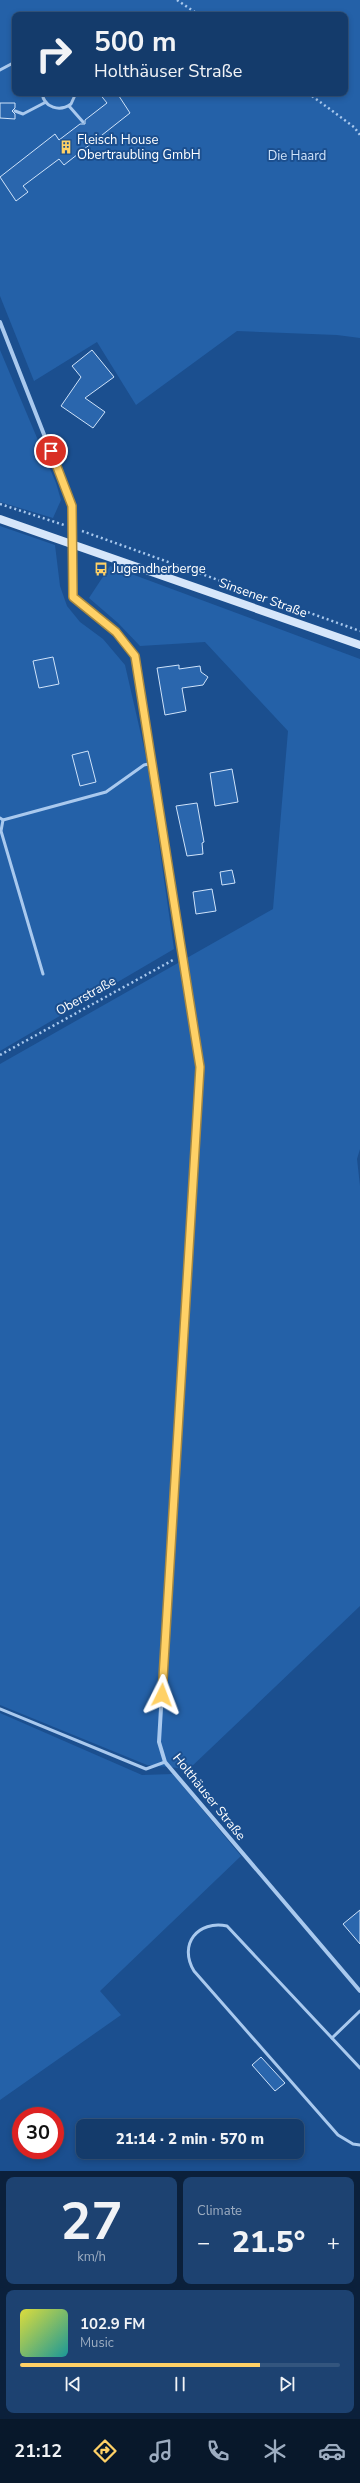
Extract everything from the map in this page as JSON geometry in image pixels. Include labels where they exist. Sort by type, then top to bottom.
[{"type":"main road","name":"Sinsener Straße","points":[[0,519],[73,543],[360,645]]},
{"type":"street","name":"Holthäuser Straße","points":[[0,322],[72,506],[73,597],[116,632],[135,656],[153,763],[181,955],[200,1067],[159,1742],[165,1762],[360,1991]]},
{"type":"lane","points":[[0,70],[12,64]]},
{"type":"lane","points":[[43,96],[46,102],[56,108],[69,106],[75,96]]},
{"type":"lane","points":[[15,111],[23,114],[46,102]]},
{"type":"lane","points":[[69,106],[83,122]]},
{"type":"lane","points":[[43,974],[1,831],[2,819],[106,792],[144,765],[153,763]]},
{"type":"lane","points":[[0,1709],[146,1769],[165,1762]]},
{"type":"lane","points":[[360,2068],[227,1926],[210,1926],[198,1933],[189,1943],[188,1960],[194,1971],[338,2135],[353,2144],[360,2145]]},
{"type":"lane","points":[[332,2038],[360,2011]]},
{"type":"path","points":[[176,0],[194,12]]},
{"type":"path","points":[[312,96],[354,127],[360,135]]},
{"type":"path","points":[[0,504],[72,528],[360,631]]},
{"type":"path","name":"Oberstraße","points":[[0,1055],[181,955]]},
{"type":"green space","name":"Die Haard","points":[[0,0],[360,0],[360,338],[337,335],[237,331],[136,405],[97,342],[34,381],[0,296]]},
{"type":"green space","points":[[0,350],[56,483],[61,500],[53,518],[0,502]]},
{"type":"green space","points":[[0,526],[55,545],[60,586],[67,606],[80,622],[103,639],[125,665],[147,761],[174,949],[0,1051]]},
{"type":"green space","points":[[110,566],[360,659],[360,1149],[357,1159],[360,1186],[360,1606],[189,1769],[147,1765],[0,1705],[0,1064],[273,909],[288,731],[205,642],[140,646],[118,623],[89,598]]},
{"type":"green space","points":[[0,1713],[142,1775],[173,1774],[241,1856],[100,1991],[121,2015],[0,2100]]},
{"type":"building","name":"Fleisch House Obertraubling GmbH","points":[[101,96],[119,96],[130,113],[64,165],[59,159],[23,186],[28,192],[16,201],[0,177],[55,134],[59,140],[80,124],[85,124],[85,120],[107,103]]},
{"type":"building","points":[[0,103],[15,103],[15,108],[12,111],[15,114],[15,119],[0,118]]},
{"type":"building","points":[[92,350],[114,377],[85,398],[105,412],[93,428],[61,406],[81,377],[72,366]]},
{"type":"building","points":[[53,657],[59,684],[39,688],[33,661]]},
{"type":"building","points":[[179,665],[179,669],[200,666],[201,672],[208,677],[203,685],[182,688],[186,711],[165,715],[157,668]]},
{"type":"building","points":[[88,751],[96,782],[80,786],[72,755]]},
{"type":"building","points":[[232,769],[238,802],[215,806],[210,773]]},
{"type":"building","points":[[197,803],[204,842],[202,843],[203,854],[187,856],[176,806]]},
{"type":"building","points":[[232,870],[235,883],[222,885],[220,872]]},
{"type":"building","points":[[212,889],[216,911],[196,914],[193,892]]},
{"type":"building","points":[[360,1910],[360,1944],[343,1924]]},
{"type":"building","points":[[261,2057],[285,2083],[275,2091],[252,2065]]},
{"type":"place","name":"Fleisch House Obertraubling GmbH","points":[[66,147]]},
{"type":"place","name":"Jugendherberge","points":[[101,569]]},
{"type":"route","points":[[51,451],[72,506],[73,597],[116,632],[135,656],[164,834],[181,955],[200,1067],[162,1695]]}]
